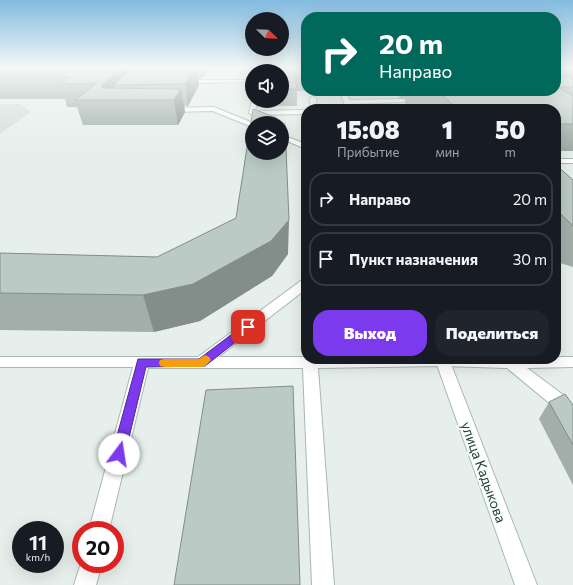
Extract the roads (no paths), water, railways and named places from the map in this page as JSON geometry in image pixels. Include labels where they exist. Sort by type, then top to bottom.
[{"type":"street","points":[[345,96],[347,102],[403,101]]},
{"type":"street","points":[[313,98],[314,104]]},
{"type":"street","points":[[253,108],[252,113],[301,112]]},
{"type":"street","points":[[158,110],[214,109],[245,122]]},
{"type":"street","points":[[289,140],[301,145]]},
{"type":"street","points":[[561,161],[573,161]]},
{"type":"street","points":[[201,363],[301,287]]},
{"type":"street","points":[[0,362],[301,362]]},
{"type":"street","points":[[101,521],[142,362]]},
{"type":"street","points":[[561,362],[573,362]]},
{"type":"street","points":[[310,364],[324,585]]},
{"type":"street","name":"улица Кадыкова","points":[[444,364],[526,585]]},
{"type":"street","points":[[511,364],[560,402],[573,424]]},
{"type":"street","points":[[86,585],[89,573]]}]
